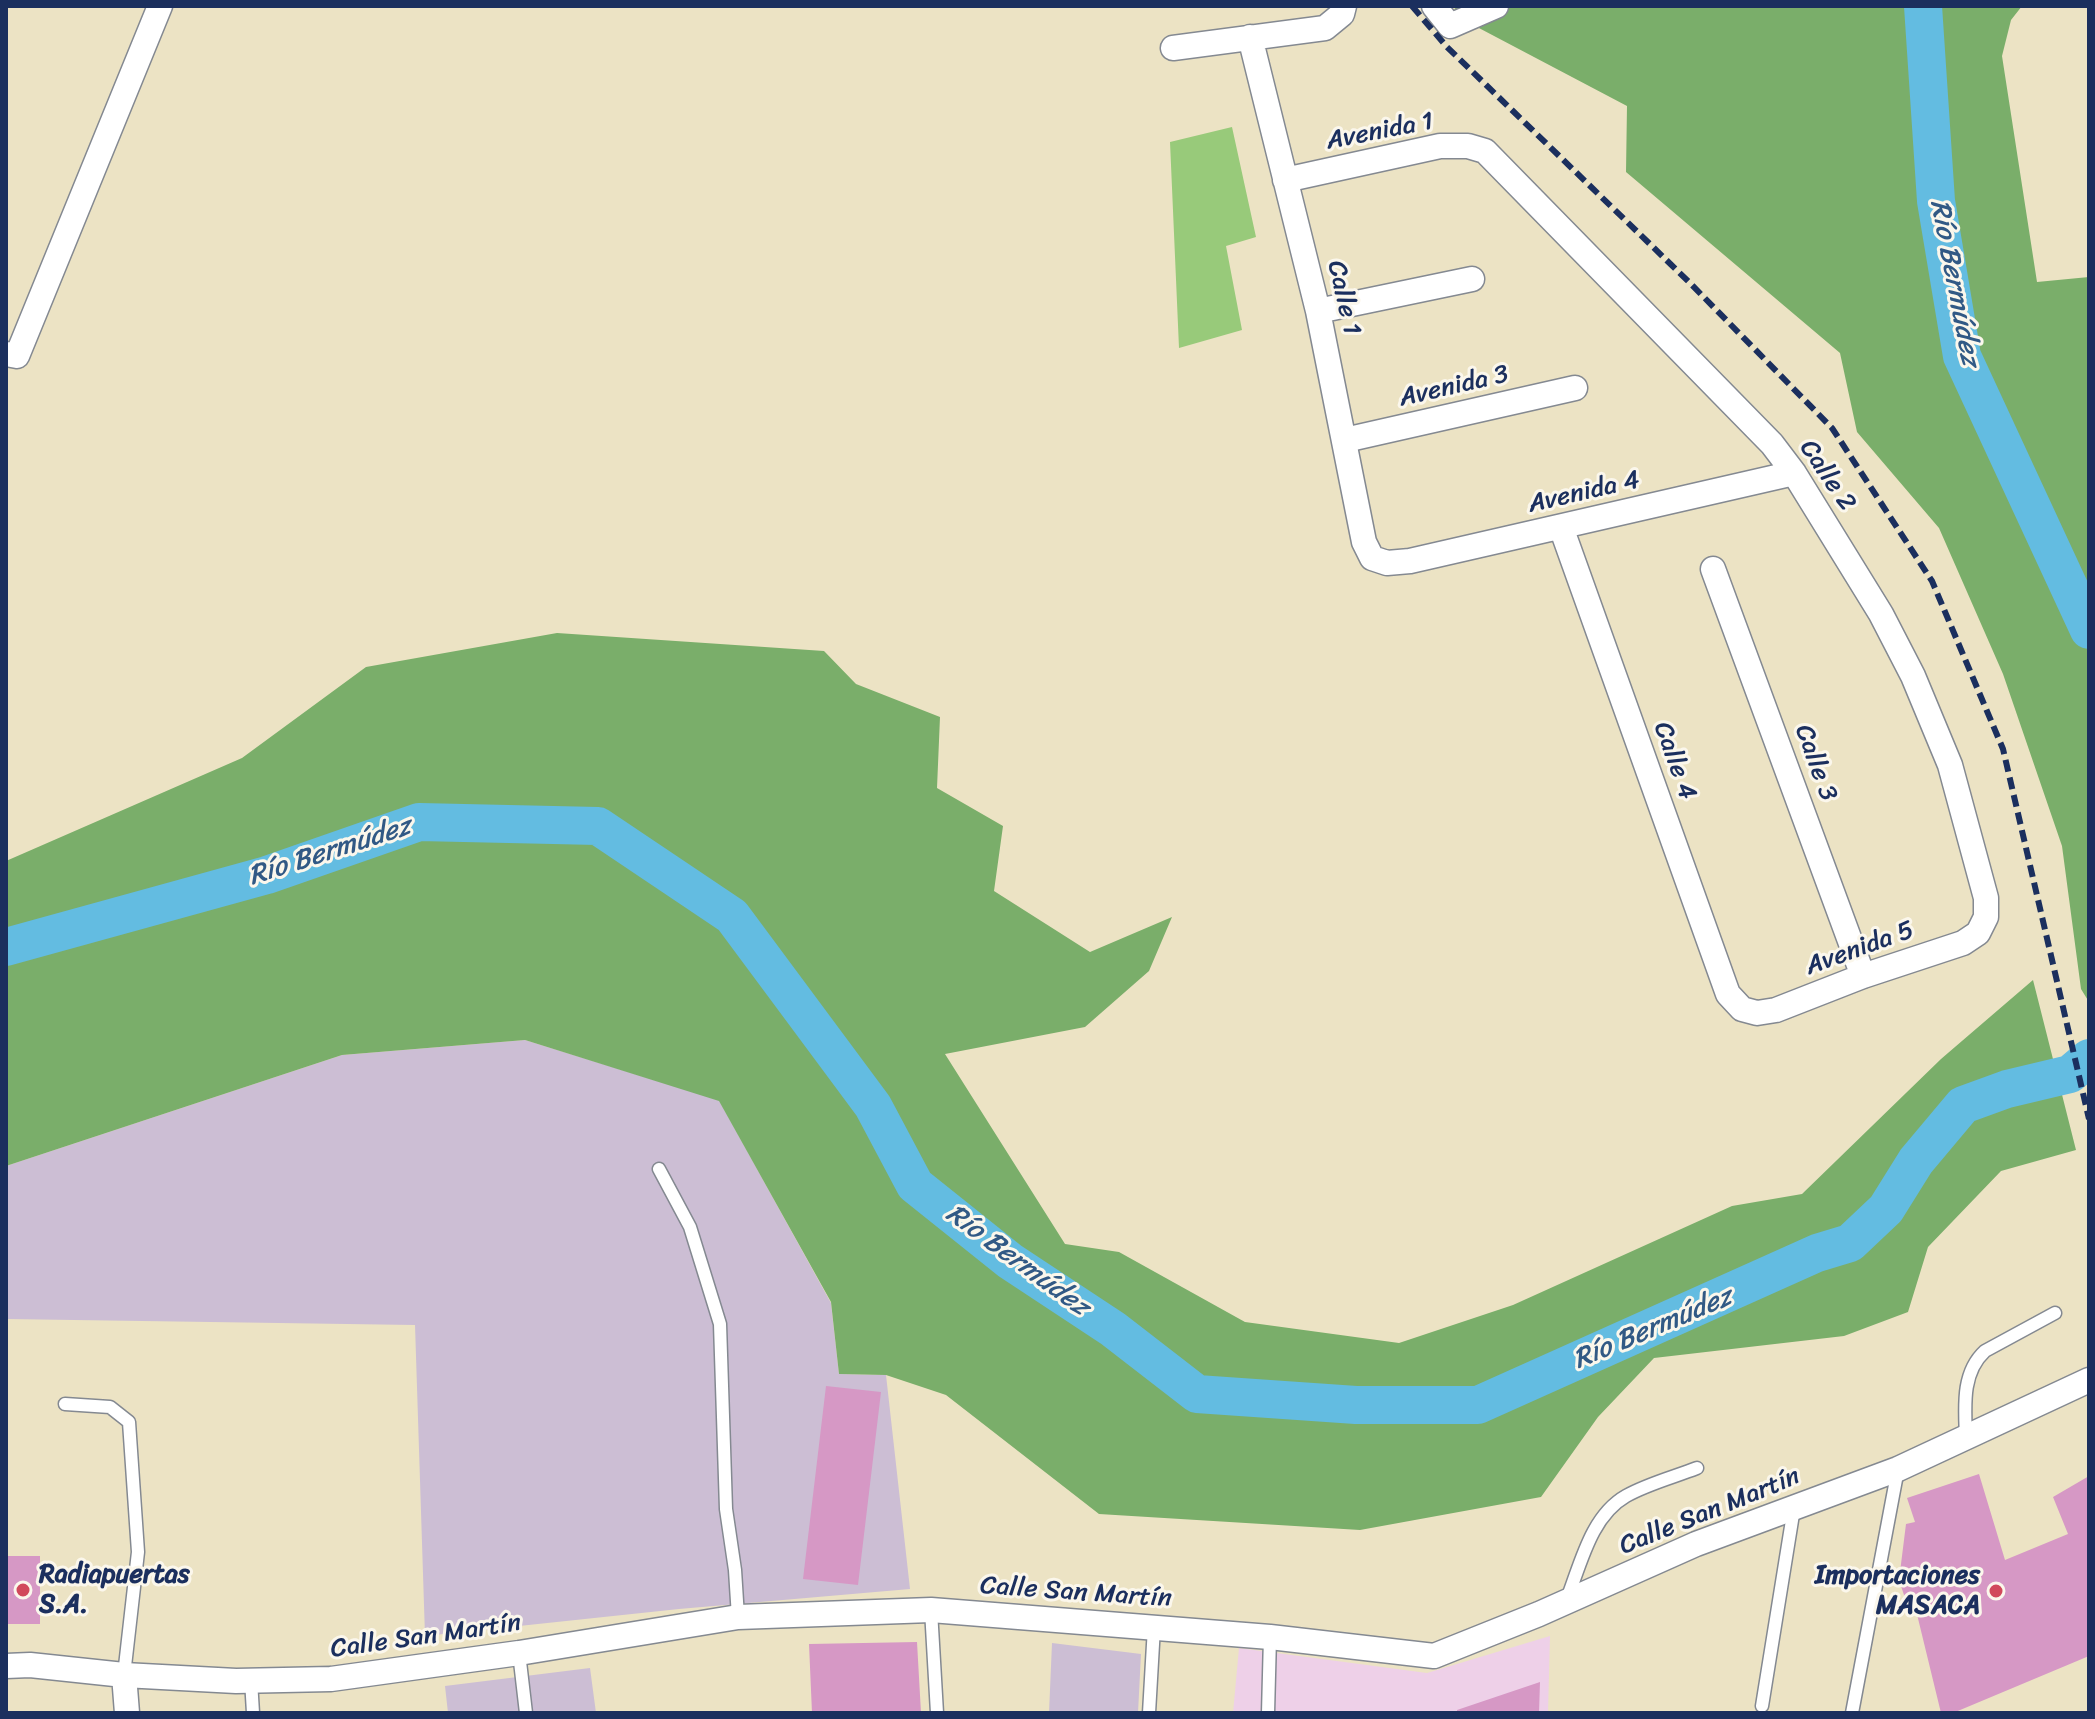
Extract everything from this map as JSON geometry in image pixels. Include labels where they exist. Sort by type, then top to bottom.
[{"type":"street","points":[[6,354],[17,356],[160,6]]},
{"type":"street","points":[[1173,48],[1325,28],[1342,14],[1344,6]]},
{"type":"street","points":[[1434,6],[1450,26],[1496,6]]},
{"type":"street","name":"Calle 1","points":[[1250,37],[1318,311],[1364,542],[1372,558],[1387,563]]},
{"type":"street","name":"Avenida 1","points":[[1285,180],[1440,146],[1468,146],[1485,151]]},
{"type":"street","name":"Calle 2","points":[[1485,151],[1772,444],[1794,473],[1881,614],[1913,676],[1950,765],[1986,898],[1986,917]]},
{"type":"street","points":[[1318,311],[1472,279]]},
{"type":"street","name":"Avenida 3","points":[[1345,440],[1575,388]]},
{"type":"street","name":"Avenida 4","points":[[1387,563],[1410,561],[1794,473]]},
{"type":"street","name":"Calle 4","points":[[1561,527],[1728,994],[1742,1009]]},
{"type":"street","name":"Calle 3","points":[[1713,569],[1863,976]]},
{"type":"street","name":"Avenida 5","points":[[1742,1009],[1757,1013],[1776,1010],[1863,976],[1963,943],[1978,933],[1986,917]]},
{"type":"street","name":"Calle San Martín","points":[[6,1666],[30,1665],[124,1675],[251,1680],[331,1679],[519,1653],[738,1617],[931,1610],[1270,1637],[1434,1656],[1696,1544],[1898,1469],[2089,1380]]},
{"type":"street","points":[[124,1675],[127,1713]]},
{"type":"lane","points":[[659,1169],[690,1227],[720,1324],[726,1509],[738,1617]]},
{"type":"lane","points":[[1966,1438],[1965,1395],[1978,1357],[2055,1313]]},
{"type":"lane","points":[[65,1404],[110,1407],[129,1422],[138,1552],[124,1675]]},
{"type":"lane","points":[[1566,1602],[1595,1528],[1606,1512],[1626,1496],[1697,1468]]},
{"type":"lane","points":[[1852,1713],[1898,1469]]},
{"type":"lane","points":[[1762,1706],[1795,1507]]},
{"type":"lane","points":[[931,1610],[937,1713]]},
{"type":"lane","points":[[1149,1713],[1154,1627]]},
{"type":"lane","points":[[1268,1713],[1270,1637]]},
{"type":"lane","points":[[519,1653],[526,1713]]},
{"type":"lane","points":[[251,1680],[253,1713]]},
{"type":"shaded area","points":[[525,1040],[719,1100],[831,1303],[839,1374],[886,1375],[910,1589],[425,1636],[415,1325],[6,1319],[6,1166],[342,1055]]},
{"type":"shaded area","points":[[1550,1636],[1548,1713],[1233,1713],[1239,1648],[1427,1673]]},
{"type":"shaded area","points":[[1052,1643],[1141,1654],[1138,1713],[1049,1713]]},
{"type":"shaded area","points":[[590,1668],[596,1713],[448,1713],[445,1686]]},
{"type":"green space","points":[[1452,6],[2022,6],[2011,20],[2002,56],[2037,282],[2089,277],[2089,1002],[2081,989],[2062,846],[2003,674],[1939,528],[1857,432],[1840,353],[1626,172],[1627,106],[1477,27]]},
{"type":"green space","points":[[1232,127],[1256,237],[1226,246],[1242,330],[1179,348],[1170,142]]},
{"type":"green space","points":[[557,633],[824,651],[856,684],[940,717],[937,788],[1003,826],[994,891],[1090,952],[1172,917],[1149,971],[1085,1027],[945,1054],[1065,1244],[1119,1252],[1245,1322],[1399,1343],[1513,1305],[1732,1206],[1802,1194],[1941,1059],[2033,980],[2076,1150],[2001,1171],[1928,1247],[1908,1312],[1844,1336],[1654,1358],[1598,1417],[1541,1497],[1360,1530],[1099,1514],[946,1395],[886,1375],[839,1374],[831,1302],[719,1101],[525,1040],[342,1055],[6,1166],[6,861],[242,758],[366,667]]},
{"type":"building","points":[[826,1386],[881,1392],[858,1585],[803,1579]]},
{"type":"building","name":"Importaciones MASACA","points":[[1979,1474],[2005,1560],[2068,1534],[2053,1497],[2089,1476],[2089,1656],[1953,1713],[1941,1713],[1914,1602],[1907,1604],[1899,1580],[1906,1524],[1915,1522],[1907,1498]]},
{"type":"building","name":"Radiapuertas S.A.","points":[[6,1556],[40,1556],[40,1624],[6,1624]]},
{"type":"building","points":[[917,1642],[921,1713],[812,1713],[809,1644]]},
{"type":"building","points":[[1540,1682],[1539,1713],[1457,1713],[1457,1710]]},
{"type":"waterway","name":"Río Bermúdez","points":[[1923,6],[1936,201],[1962,356],[2089,630]]},
{"type":"waterway","name":"Río Bermúdez","points":[[6,947],[267,875],[419,822],[598,826],[732,916],[873,1106],[915,1185],[1010,1261],[1113,1329],[1197,1394],[1356,1405],[1478,1405],[1817,1253],[1850,1243],[1886,1209],[1916,1161],[1963,1105],[2007,1089],[2070,1074],[2089,1058]]},
{"type":"railway","points":[[1412,6],[1447,47],[1689,282],[1832,428],[1932,581],[2003,749],[2089,1119]]},
{"type":"place","name":"Radiapuertas S.A.","points":[[23,1590]]},
{"type":"place","name":"Importaciones MASACA","points":[[1996,1591]]}]
